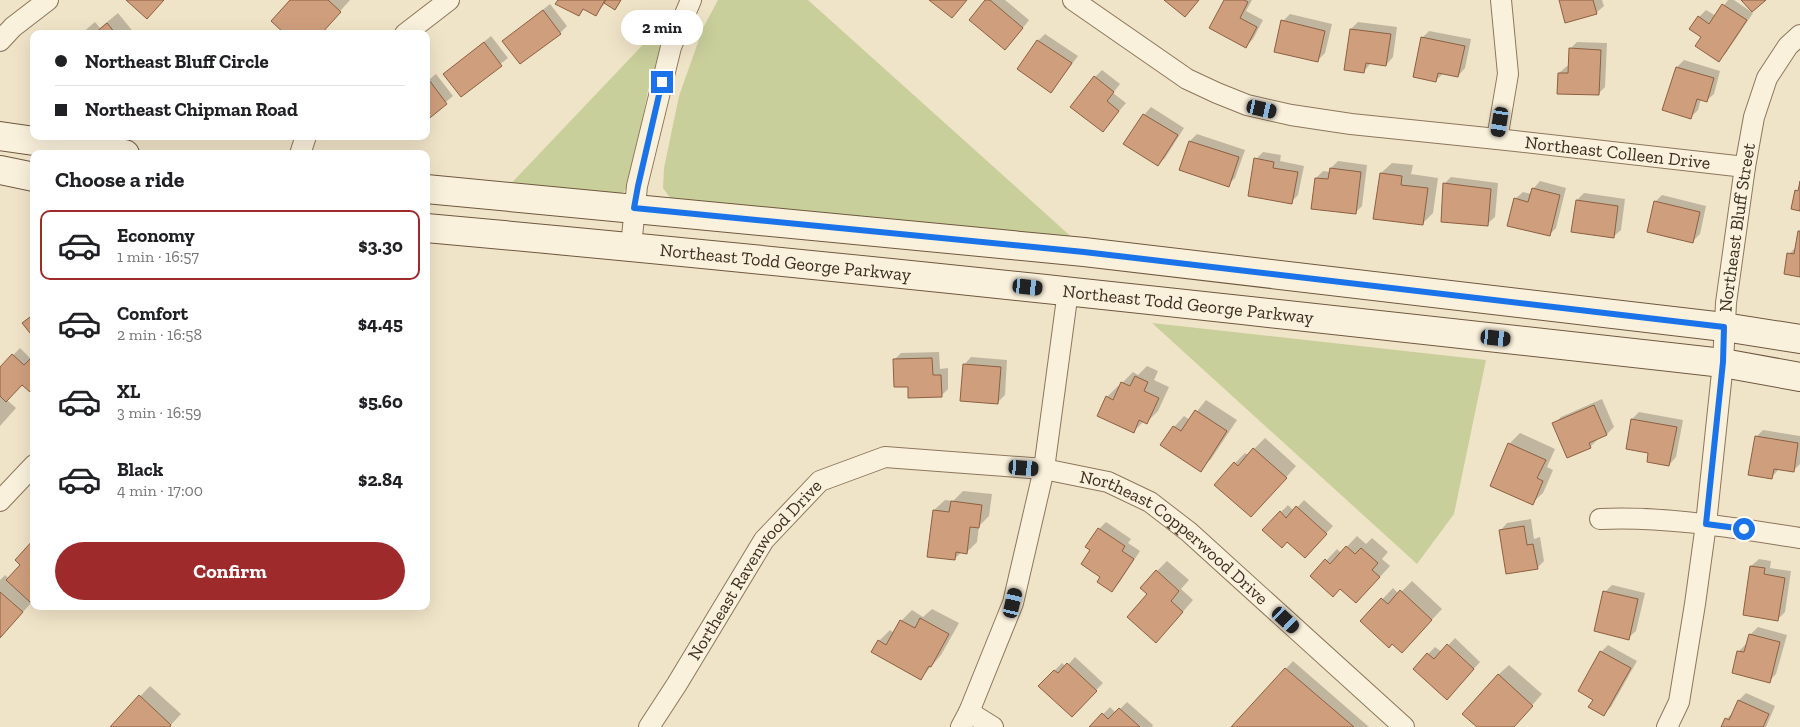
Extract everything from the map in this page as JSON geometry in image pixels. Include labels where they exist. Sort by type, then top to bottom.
[{"type":"main road","points":[[0,136],[97,150]]},
{"type":"main road","points":[[0,170],[30,176]]},
{"type":"main road","points":[[430,189],[1084,252],[1724,327],[1800,339]]},
{"type":"main road","name":"Northeast Todd George Parkway","points":[[430,228],[1068,291],[1723,362],[1800,377]]},
{"type":"street","points":[[0,41],[13,27],[48,0]]},
{"type":"street","points":[[410,30],[449,0]]},
{"type":"street","points":[[632,247],[634,208],[638,186],[671,47],[691,0]]},
{"type":"street","name":"Northeast Colleen Drive","points":[[1073,0],[1187,79],[1247,105],[1291,115],[1351,124],[1497,138],[1745,167]]},
{"type":"street","points":[[1497,138],[1508,74],[1501,0]]},
{"type":"street","name":"Northeast Bluff Street","points":[[1666,727],[1678,702],[1695,604],[1706,524],[1723,362],[1724,327],[1745,167],[1754,117],[1767,78],[1788,46],[1800,35]]},
{"type":"street","points":[[993,727],[965,719],[1013,603],[1044,469],[1068,291]]},
{"type":"street","name":"Northeast Ravenwood Drive","points":[[649,727],[764,540],[820,481],[885,457],[1044,469]]},
{"type":"street","points":[[0,501],[30,469]]},
{"type":"street","name":"Northeast Copperwood Drive","points":[[1044,469],[1108,482],[1150,502],[1189,532],[1404,727]]},
{"type":"street","points":[[1600,519],[1632,518],[1706,524],[1800,538]]},
{"type":"green space","points":[[718,0],[808,0],[1086,250],[673,202],[663,188],[664,168],[679,96],[703,28]]},
{"type":"green space","points":[[674,12],[648,90],[631,179],[624,192],[608,200],[504,191]]},
{"type":"green space","points":[[1152,323],[1486,360],[1454,514],[1417,564]]},
{"type":"building","points":[[126,0],[164,0],[147,19]]},
{"type":"building","points":[[290,0],[328,0],[341,12],[325,30],[281,30],[271,21]]},
{"type":"building","points":[[558,0],[605,0],[596,16],[583,9],[579,16],[555,4]]},
{"type":"building","points":[[606,0],[621,0],[615,10],[604,3]]},
{"type":"building","points":[[929,0],[967,0],[952,18]]},
{"type":"building","points":[[985,0],[990,0],[1023,28],[1005,50],[969,20]]},
{"type":"building","points":[[1164,0],[1199,0],[1185,17]]},
{"type":"building","points":[[1224,0],[1244,0],[1248,2],[1240,18],[1257,27],[1246,48],[1209,28]]},
{"type":"building","points":[[1559,0],[1593,0],[1597,14],[1565,23]]},
{"type":"building","points":[[1741,0],[1766,0],[1752,12]]},
{"type":"building","points":[[1722,4],[1747,20],[1719,62],[1695,46],[1701,37],[1689,29],[1698,16],[1709,24]]},
{"type":"building","points":[[543,10],[561,34],[520,64],[502,41]]},
{"type":"building","points":[[1281,20],[1325,31],[1318,62],[1274,52]]},
{"type":"building","points":[[107,23],[113,30],[99,30]]},
{"type":"building","points":[[1350,29],[1391,34],[1386,66],[1366,63],[1364,73],[1344,70]]},
{"type":"building","points":[[1421,37],[1465,46],[1458,77],[1438,73],[1436,82],[1413,77]]},
{"type":"building","points":[[1037,40],[1072,63],[1051,93],[1017,69]]},
{"type":"building","points":[[484,42],[502,66],[461,97],[443,74]]},
{"type":"building","points":[[1569,48],[1601,50],[1599,95],[1557,94],[1558,73],[1568,73]]},
{"type":"building","points":[[1676,67],[1714,78],[1707,102],[1697,99],[1691,119],[1662,110]]},
{"type":"building","points":[[1094,76],[1114,92],[1107,101],[1119,111],[1103,132],[1070,107]]},
{"type":"building","points":[[430,81],[447,104],[430,118]]},
{"type":"building","points":[[1143,114],[1178,135],[1158,166],[1123,144]]},
{"type":"building","points":[[1189,141],[1239,157],[1229,187],[1179,170]]},
{"type":"building","points":[[1254,158],[1274,162],[1273,168],[1298,172],[1292,204],[1248,196]]},
{"type":"building","points":[[1330,168],[1361,172],[1356,214],[1311,209],[1315,178],[1328,179]]},
{"type":"building","points":[[1380,173],[1402,176],[1401,185],[1428,188],[1423,225],[1373,219]]},
{"type":"building","points":[[1800,181],[1800,211],[1791,209],[1795,190],[1798,191]]},
{"type":"building","points":[[1443,183],[1491,189],[1488,226],[1441,222]]},
{"type":"building","points":[[1532,188],[1560,195],[1550,236],[1507,226],[1514,198],[1528,202]]},
{"type":"building","points":[[1576,200],[1618,206],[1614,238],[1571,232]]},
{"type":"building","points":[[1654,201],[1700,212],[1693,243],[1647,232]]},
{"type":"building","points":[[1798,231],[1800,231],[1800,277],[1784,274],[1787,253],[1794,254]]},
{"type":"building","points":[[30,317],[30,333],[22,323]]},
{"type":"building","points":[[12,354],[24,365],[30,359],[30,392],[22,385],[6,402],[0,396],[0,367]]},
{"type":"building","points":[[932,358],[933,375],[941,375],[942,397],[908,398],[908,387],[894,387],[893,359]]},
{"type":"building","points":[[963,364],[1001,367],[998,404],[960,401]]},
{"type":"building","points":[[1135,376],[1148,382],[1144,391],[1159,398],[1147,424],[1139,420],[1134,433],[1097,416],[1106,396],[1113,400],[1121,382],[1130,386]]},
{"type":"building","points":[[1594,405],[1607,435],[1589,443],[1591,448],[1567,458],[1552,423]]},
{"type":"building","points":[[1195,410],[1227,431],[1201,472],[1160,445],[1173,426],[1181,431]]},
{"type":"building","points":[[1631,419],[1677,427],[1669,466],[1647,462],[1648,453],[1626,449]]},
{"type":"building","points":[[1755,436],[1798,443],[1794,472],[1774,469],[1772,479],[1748,475]]},
{"type":"building","points":[[1508,443],[1546,460],[1537,478],[1543,481],[1533,505],[1490,486]]},
{"type":"building","points":[[1253,448],[1287,478],[1251,517],[1214,485],[1234,462],[1238,466]]},
{"type":"building","points":[[951,501],[982,505],[979,528],[970,527],[967,554],[956,552],[955,560],[927,557],[933,510],[949,512]]},
{"type":"building","points":[[1296,506],[1327,534],[1305,558],[1287,542],[1282,548],[1262,530],[1280,511],[1286,518]]},
{"type":"building","points":[[1524,526],[1527,545],[1533,544],[1538,569],[1506,574],[1499,530]]},
{"type":"building","points":[[1098,528],[1125,546],[1122,551],[1134,559],[1112,592],[1097,582],[1100,577],[1081,564],[1090,550],[1085,547]]},
{"type":"building","points":[[30,543],[30,602],[6,580],[20,565],[15,560]]},
{"type":"building","points":[[1346,546],[1355,554],[1361,548],[1378,563],[1372,570],[1380,577],[1356,603],[1340,589],[1333,597],[1310,576],[1325,559],[1330,564]]},
{"type":"building","points":[[1750,566],[1765,568],[1764,574],[1785,578],[1778,621],[1743,615]]},
{"type":"building","points":[[1156,570],[1179,591],[1171,601],[1183,612],[1156,643],[1127,617],[1147,594],[1140,588]]},
{"type":"building","points":[[1400,590],[1432,620],[1402,653],[1392,644],[1389,648],[1360,621],[1381,598],[1388,604]]},
{"type":"building","points":[[1603,591],[1638,599],[1629,640],[1594,631]]},
{"type":"building","points":[[0,592],[23,612],[0,638]]},
{"type":"building","points":[[920,618],[949,634],[931,667],[929,666],[921,680],[871,652],[878,640],[886,645],[900,620],[915,628]]},
{"type":"building","points":[[1749,634],[1780,642],[1770,683],[1732,673],[1737,651],[1744,652]]},
{"type":"building","points":[[1447,644],[1474,669],[1447,700],[1413,669],[1427,653],[1434,659]]},
{"type":"building","points":[[1600,651],[1631,668],[1604,716],[1588,707],[1593,700],[1578,691]]},
{"type":"building","points":[[1067,663],[1097,691],[1072,717],[1038,686],[1054,670],[1058,673]]},
{"type":"building","points":[[1285,668],[1354,727],[1231,727]]},
{"type":"building","points":[[1498,674],[1533,706],[1514,727],[1477,727],[1462,714]]},
{"type":"building","points":[[139,695],[171,725],[170,727],[110,727]]},
{"type":"building","points":[[1738,700],[1769,714],[1763,727],[1721,727],[1725,718],[1729,720]]},
{"type":"building","points":[[1119,708],[1140,727],[1089,727],[1102,713],[1108,719]]},
{"type":"route","points":[[662,82],[634,208],[1084,252],[1724,327],[1723,362],[1706,524],[1744,529]]}]
